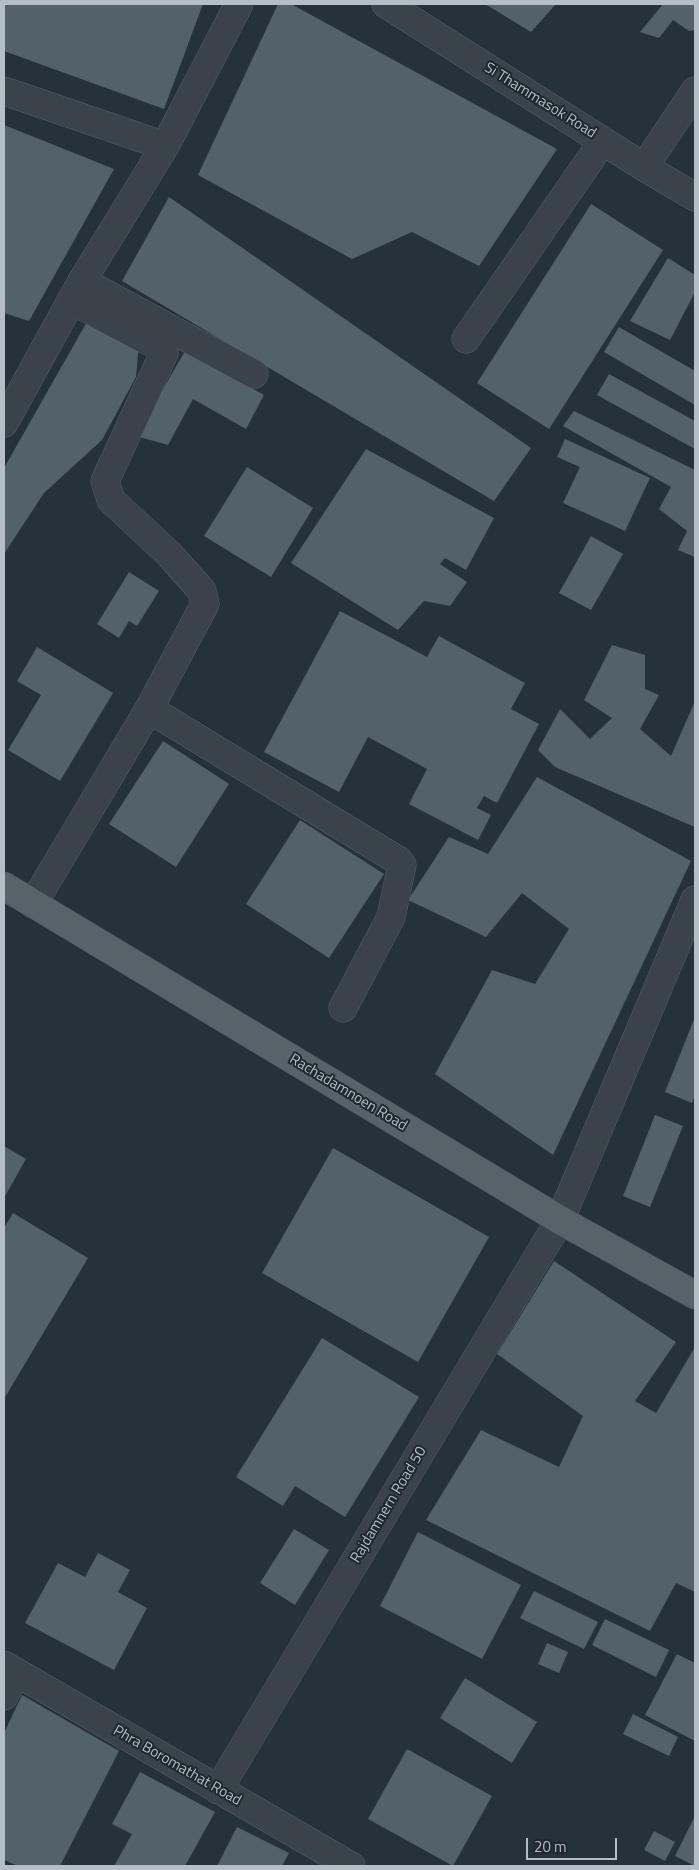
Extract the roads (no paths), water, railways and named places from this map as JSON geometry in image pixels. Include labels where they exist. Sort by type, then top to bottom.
[{"type":"main road","name":"Rachadamnoen Road","points":[[4,886],[560,1220],[695,1295]]},
{"type":"street","points":[[4,423],[76,290],[165,146],[239,4]]},
{"type":"street","name":"Si Thammasok Road","points":[[386,4],[644,167],[695,197]]},
{"type":"street","points":[[4,91],[165,146]]},
{"type":"street","points":[[644,167],[695,91]]},
{"type":"street","points":[[466,339],[603,141]]},
{"type":"street","points":[[76,290],[254,374]]},
{"type":"street","points":[[34,904],[149,710],[205,604],[202,591],[170,555],[112,500],[105,481],[164,352],[160,347],[76,290]]},
{"type":"street","points":[[149,710],[402,865],[391,917],[343,1008]]},
{"type":"street","name":"Rajdamnern Road 50","points":[[218,1790],[560,1220],[695,900]]},
{"type":"street","name":"Phra Boromathat Road","points":[[8,1678],[218,1790],[351,1866]]}]
